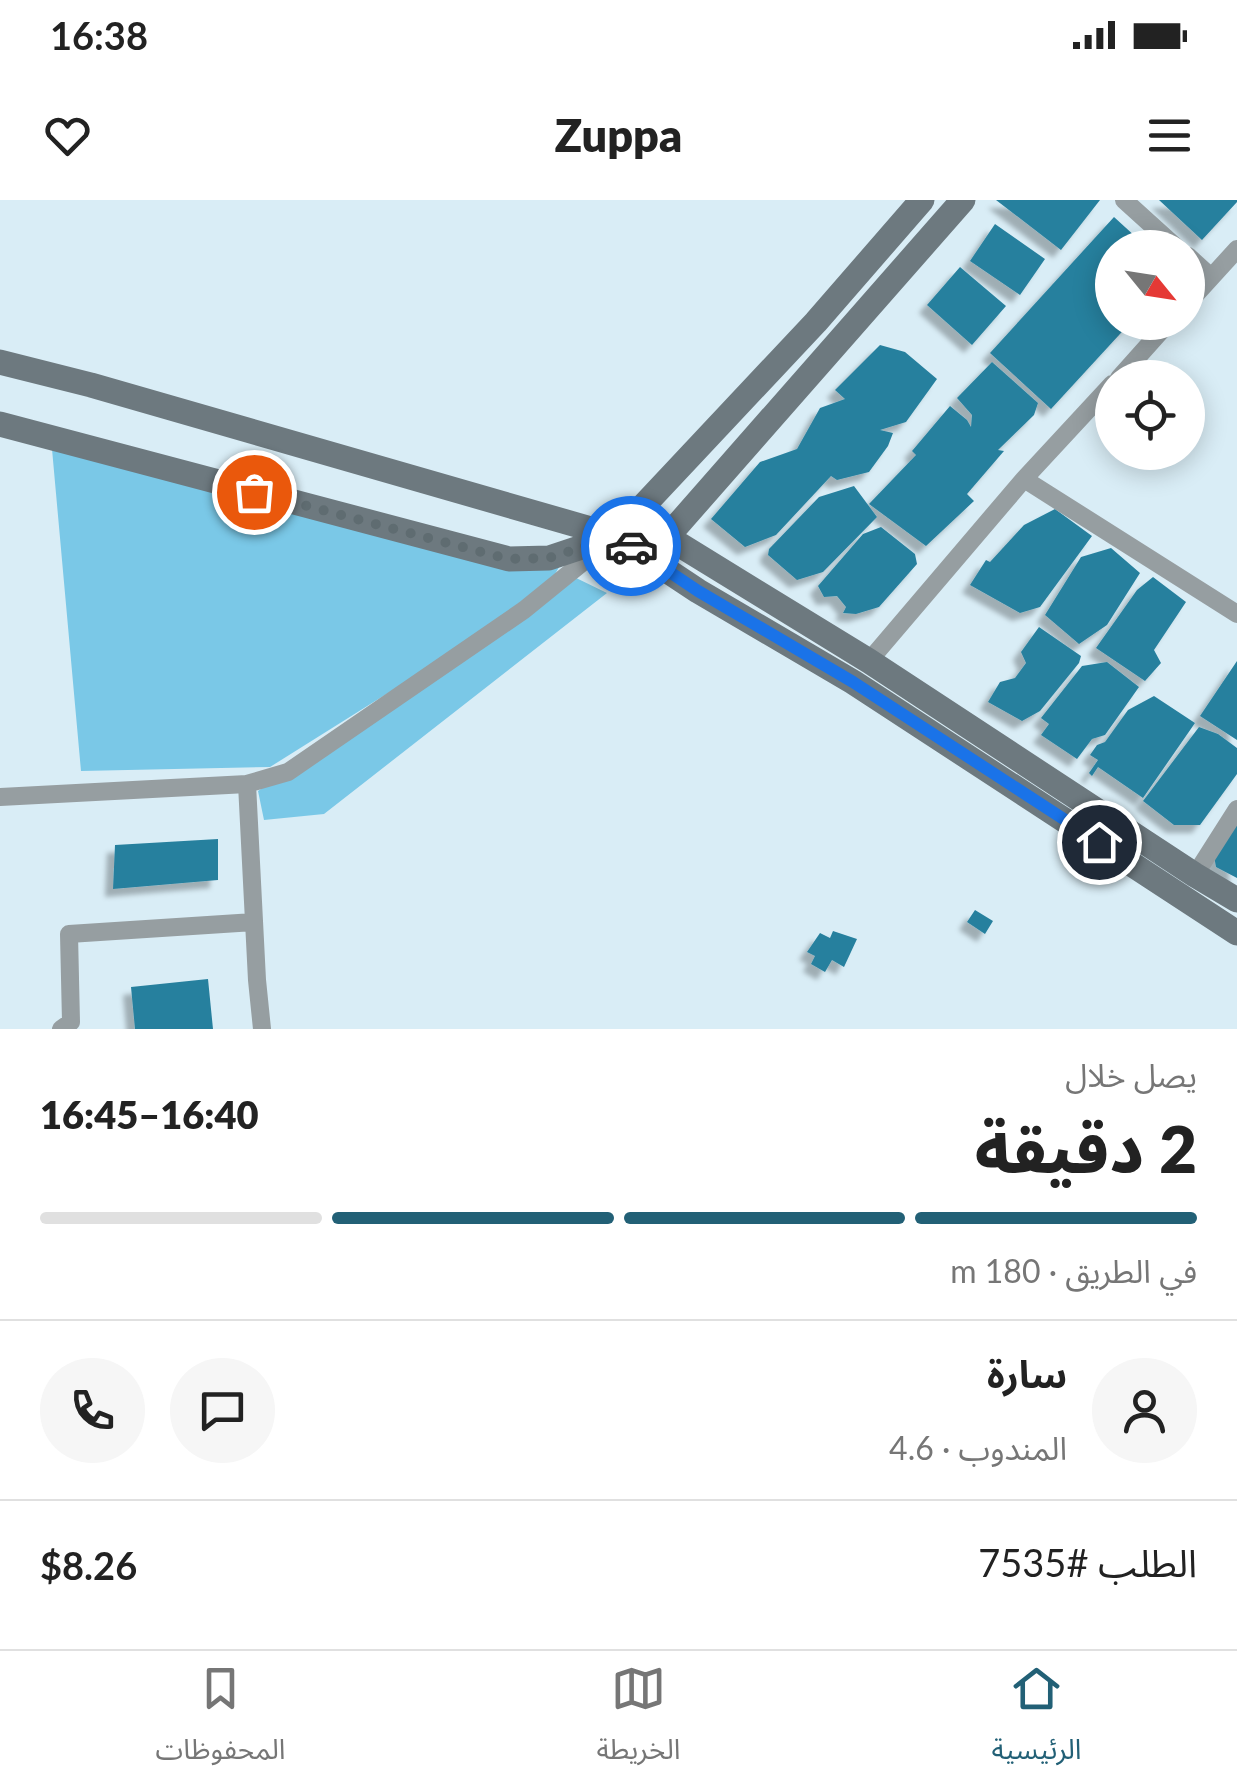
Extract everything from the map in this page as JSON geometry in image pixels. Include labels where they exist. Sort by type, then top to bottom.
[{"type":"main road","points":[[0,424],[508,559],[549,558],[616,536],[816,322],[922,200]]},
{"type":"main road","points":[[667,537],[963,200]]},
{"type":"main road","points":[[0,362],[616,536],[667,537],[869,662],[1237,900]]},
{"type":"main road","points":[[616,536],[698,591],[853,682],[1237,933]]},
{"type":"street","points":[[1124,200],[1158,230]]},
{"type":"street","points":[[1205,285],[1237,249]]},
{"type":"street","points":[[1205,272],[1211,278]]},
{"type":"street","points":[[1135,360],[1153,340]]},
{"type":"street","points":[[869,662],[1095,403]]},
{"type":"street","points":[[1024,480],[1237,614]]},
{"type":"street","points":[[0,797],[247,784],[288,772],[524,610],[616,536]]},
{"type":"street","points":[[247,784],[262,1029]]},
{"type":"street","points":[[1195,875],[1237,810]]},
{"type":"street","points":[[60,1029],[71,1022],[68,934],[254,922]]},
{"type":"shaded area","points":[[52,449],[561,564],[543,594],[572,576],[607,593],[324,814],[264,820],[258,791],[541,597],[270,767],[81,771]]},
{"type":"building","points":[[996,200],[1100,200],[1061,250]]},
{"type":"building","points":[[1159,200],[1237,200],[1205,237],[1205,230],[1191,230]]},
{"type":"building","points":[[1114,217],[1128,230],[1102,230]]},
{"type":"building","points":[[995,224],[1045,259],[1020,295],[970,261]]},
{"type":"building","points":[[1095,238],[1095,340],[1114,340],[1051,409],[990,353]]},
{"type":"building","points":[[960,267],[1006,306],[972,345],[927,305]]},
{"type":"building","points":[[880,345],[905,352],[937,379],[906,422],[880,430],[893,433],[869,472],[837,480],[831,476],[776,535],[745,547],[711,519],[760,462],[797,449],[820,408],[845,399],[835,390]]},
{"type":"building","points":[[992,362],[1038,403],[1034,415],[998,450],[1004,451],[967,494],[974,501],[926,546],[869,504],[916,455],[912,451],[950,406],[971,427],[972,415],[957,398]]},
{"type":"building","points":[[854,486],[877,517],[823,572],[797,580],[768,555],[769,549],[819,497]]},
{"type":"building","points":[[1055,509],[1092,536],[1040,607],[1020,613],[970,585],[986,560],[990,562],[1024,525]]},
{"type":"building","points":[[881,527],[915,554],[917,564],[879,607],[856,614],[843,613],[846,607],[837,596],[824,597],[818,586],[863,534]]},
{"type":"building","points":[[1111,548],[1140,573],[1107,625],[1079,644],[1045,615],[1081,557]]},
{"type":"building","points":[[1153,577],[1186,602],[1154,650],[1161,663],[1145,681],[1096,648],[1137,590]]},
{"type":"building","points":[[1039,627],[1081,656],[1040,711],[1022,721],[988,702],[1000,682],[1015,678],[1026,663],[1021,652]]},
{"type":"building","points":[[1237,661],[1237,740],[1200,716]]},
{"type":"building","points":[[1107,662],[1139,687],[1105,735],[1092,739],[1077,759],[1041,735],[1049,724],[1041,718],[1082,666]]},
{"type":"building","points":[[1154,696],[1195,723],[1143,798],[1098,767],[1092,776],[1089,773],[1098,760],[1090,755],[1105,742],[1128,710]]},
{"type":"building","points":[[1199,727],[1218,734],[1237,748],[1237,774],[1200,825],[1174,825],[1143,801]]},
{"type":"building","points":[[1237,818],[1237,878],[1216,867],[1214,856]]},
{"type":"building","points":[[218,839],[218,880],[113,889],[115,845]]},
{"type":"building","points":[[975,910],[993,921],[985,934],[967,922]]},
{"type":"building","points":[[833,931],[857,939],[844,967],[832,960],[825,972],[811,964],[815,956],[807,952],[820,933],[830,938]]},
{"type":"building","points":[[208,979],[213,1029],[135,1029],[131,987]]},
{"type":"way so far","points":[[254,492],[508,559],[549,558],[616,536],[631,546]]},
{"type":"route","points":[[631,546],[698,591],[853,682],[1099,842]]}]
